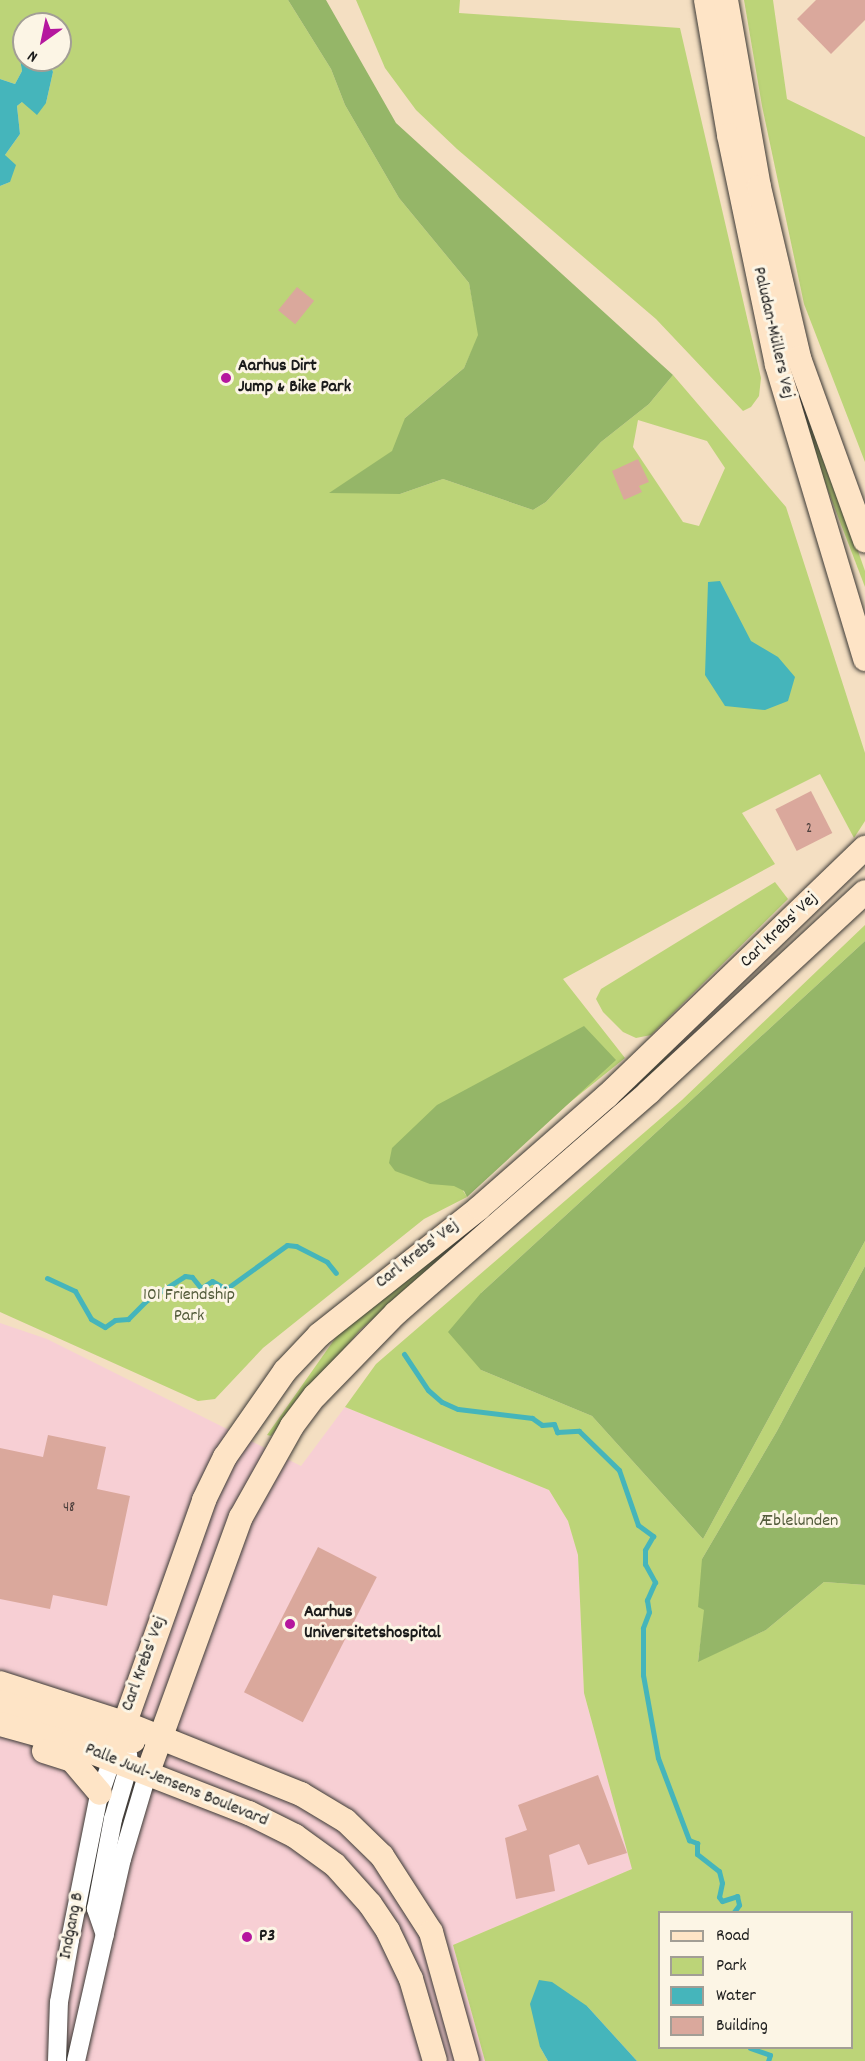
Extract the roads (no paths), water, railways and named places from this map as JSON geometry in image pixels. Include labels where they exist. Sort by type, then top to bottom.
[{"type":"street","name":"Paludan-Müllers Vej","points":[[706,0],[729,135],[777,364],[865,659]]},
{"type":"street","name":"Paludan-Müllers Vej","points":[[726,0],[759,187],[799,358],[865,540]]},
{"type":"street","name":"Carl Krebs' Vej","points":[[126,1750],[204,1500],[225,1457],[285,1371],[319,1335],[479,1208],[607,1096],[865,848]]},
{"type":"street","name":"Carl Krebs' Vej","points":[[126,1750],[163,1738],[241,1517],[292,1426],[315,1396],[396,1313],[640,1100],[865,892]]},
{"type":"street","name":"Palle Juul-Jensens Boulevard","points":[[0,1683],[296,1836],[335,1865],[370,1904],[388,1931],[411,1979],[435,2061]]},
{"type":"street","points":[[0,1702],[126,1750],[96,1909],[105,1935],[76,2061]]},
{"type":"street","name":"Palle Juul-Jensens Boulevard","points":[[0,1724],[126,1750],[163,1738],[301,1794],[346,1821],[382,1856],[431,1932],[467,2061]]},
{"type":"street","points":[[0,1735],[72,1760],[100,1793]]},
{"type":"street","name":"Indgang B","points":[[57,2061],[59,2002],[100,1793],[126,1750]]},
{"type":"water","points":[[21,72],[53,72],[46,103],[37,115],[22,102],[17,106],[20,134],[5,155],[16,165],[10,182],[0,186],[0,79],[15,84]]},
{"type":"water","points":[[720,581],[751,641],[778,657],[795,677],[788,701],[765,710],[725,706],[705,675],[708,582]]},
{"type":"water","points":[[539,1980],[552,1982],[587,2006],[637,2061],[548,2061],[540,2047],[530,2004]]},
{"type":"waterway","points":[[47,1278],[75,1291],[91,1319],[105,1327],[115,1320],[128,1319],[146,1301],[185,1276],[192,1277],[201,1288],[212,1281],[226,1289],[287,1245],[296,1246],[327,1262],[336,1273]]},
{"type":"waterway","points":[[404,1354],[428,1390],[442,1402],[458,1409],[532,1418],[542,1425],[554,1424],[557,1432],[579,1431],[619,1470],[638,1525],[653,1536],[645,1550],[645,1564],[655,1582],[647,1600],[649,1612],[643,1628],[643,1675],[658,1758],[689,1840],[697,1843],[697,1854],[719,1871],[722,1883],[719,1897],[722,1901],[737,1896],[739,1905],[735,1911]]},
{"type":"waterway","points":[[753,2049],[770,2055],[768,2061]]},
{"type":"place","name":"Aarhus Dirt Jump & Bike Park","points":[[226,378]]},
{"type":"place","name":"Aarhus Universitetshospital","points":[[290,1624]]},
{"type":"place","name":"P3","points":[[247,1937]]},
{"type":"park label","name":"101 Friendship Park","points":[[189,1307]]},
{"type":"park label","name":"Æblelunden","points":[[799,1522]]}]
